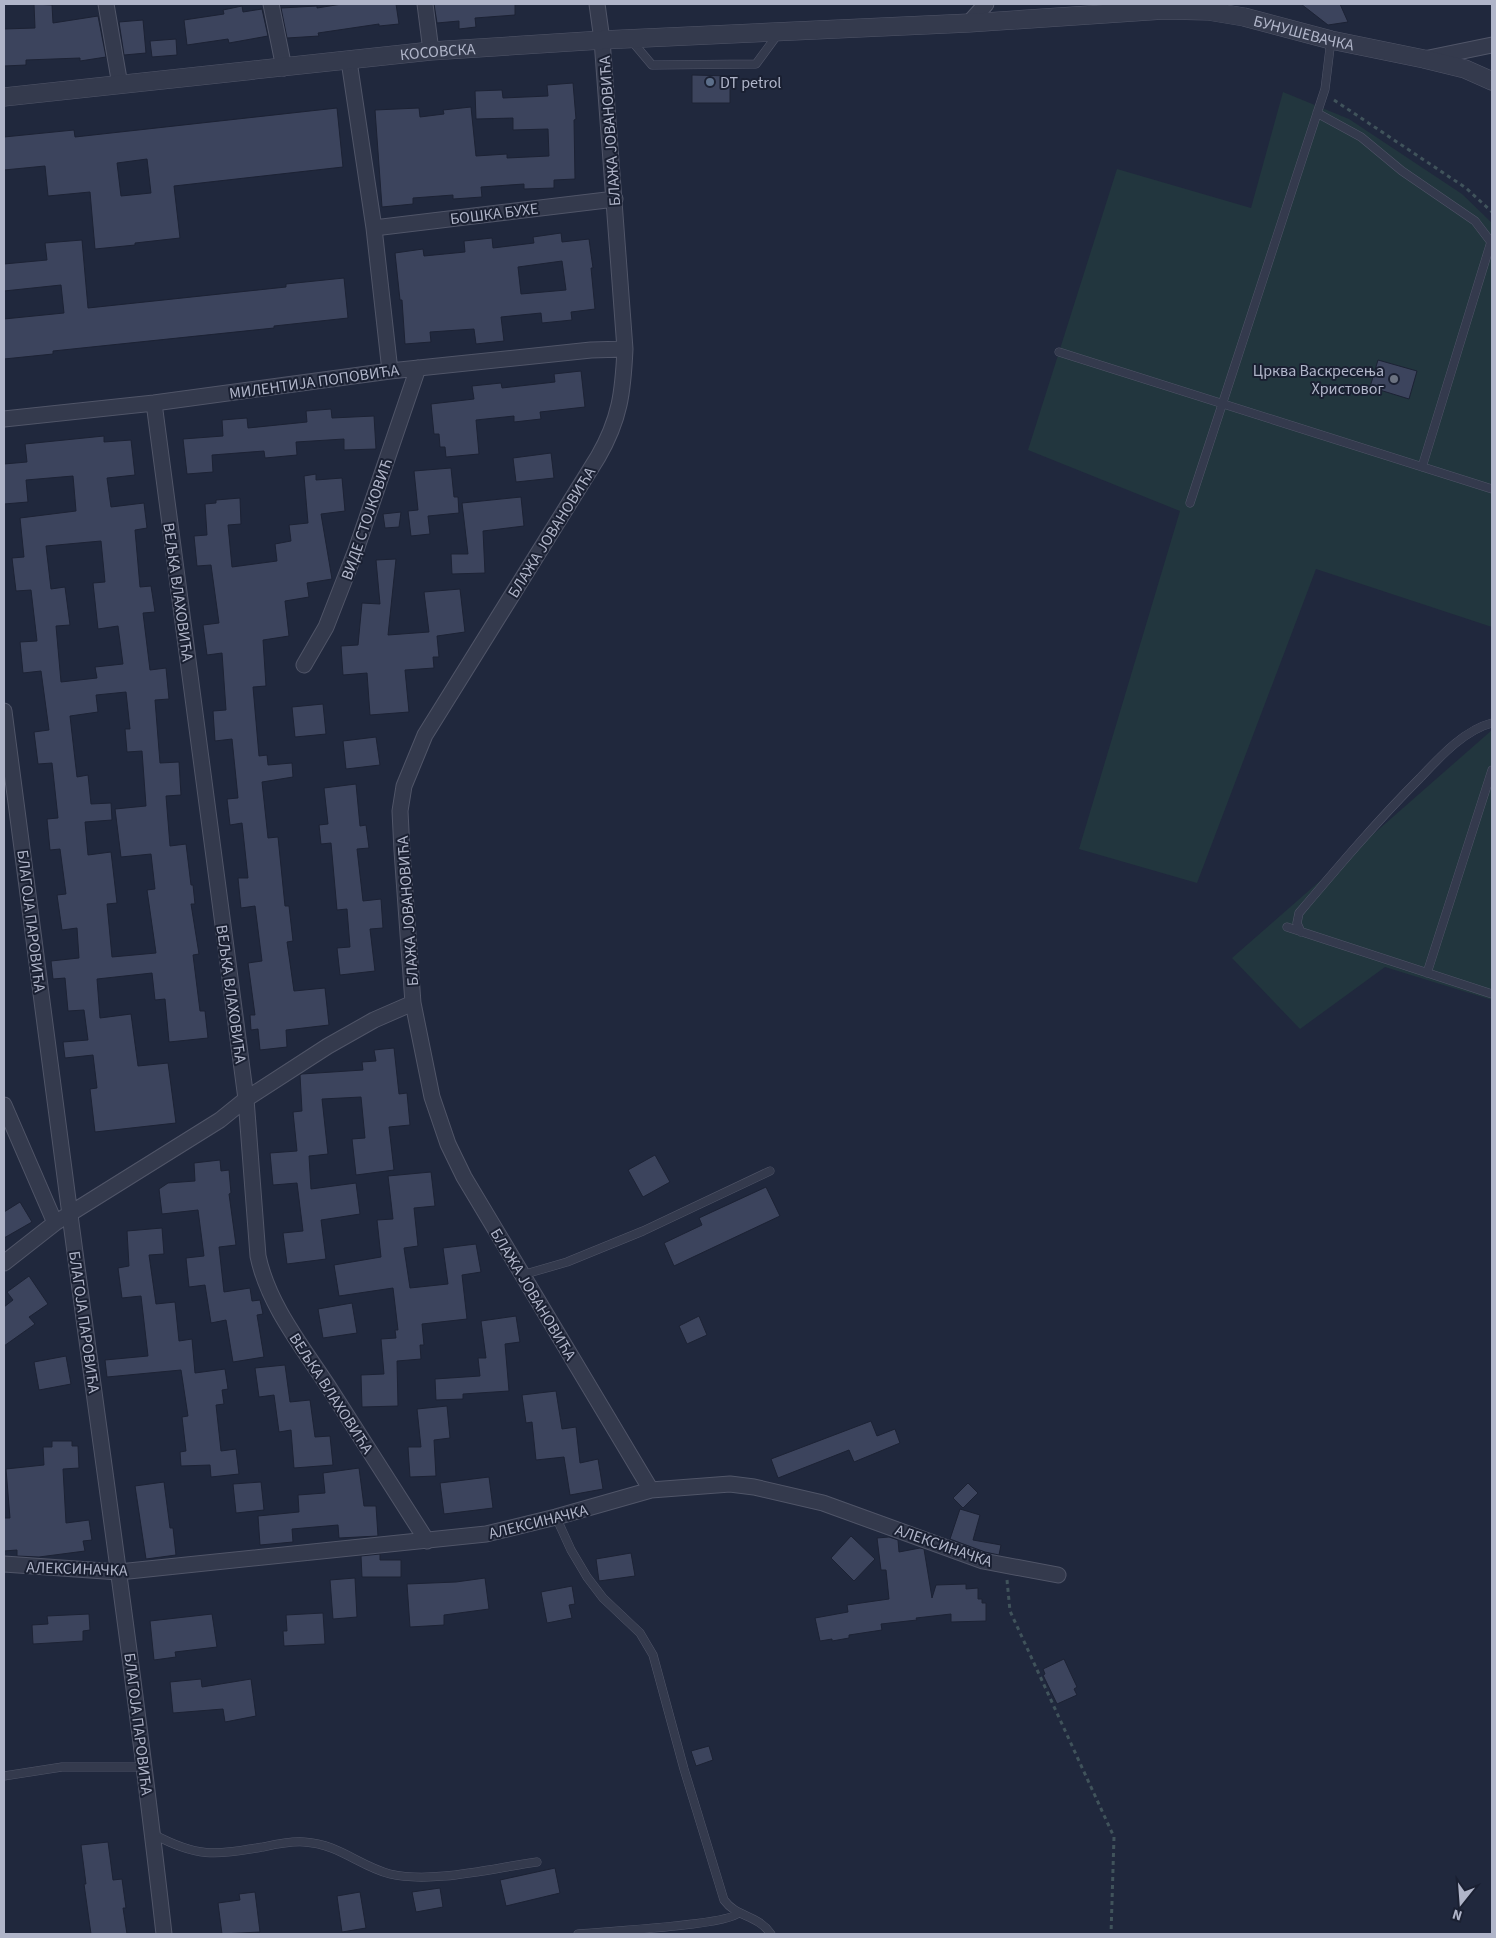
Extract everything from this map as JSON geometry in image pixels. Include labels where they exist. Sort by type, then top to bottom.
[{"type":"street","points":[[106,4],[120,85]]},
{"type":"street","points":[[271,4],[284,68]]},
{"type":"street","points":[[425,4],[431,51]]},
{"type":"street","name":"БЛАЖА ЈОВАНОВИЋА","points":[[597,4],[602,40],[625,349],[623,388],[618,412],[604,446],[425,735],[404,786],[400,811],[413,1003],[432,1097],[448,1144],[464,1177],[651,1490]]},
{"type":"street","points":[[969,23],[986,4]]},
{"type":"street","name":"БУНУШЕВАЧКА","points":[[873,28],[1208,7],[1331,40],[1424,58],[1465,69],[1492,81]]},
{"type":"street","name":"КОСОВСКА","points":[[4,97],[431,51],[602,40],[873,28]]},
{"type":"street","points":[[1424,58],[1492,45]]},
{"type":"street","points":[[349,61],[374,228],[390,371]]},
{"type":"street","name":"БОШКА БУХЕ","points":[[374,228],[614,199]]},
{"type":"street","name":"МИЛЕНТИЈА ПОПОВИЋА","points":[[4,419],[154,403],[390,371],[591,350],[625,349]]},
{"type":"street","name":"ВИДЕ СТОЈКОВИЋ","points":[[304,665],[326,626],[353,559],[418,368]]},
{"type":"street","name":"ВЕЉКА ВЛАХОВИЋА","points":[[154,403],[246,1099],[258,1256],[262,1273],[271,1296],[294,1334],[427,1541]]},
{"type":"street","name":"БЛАГОЈА ПАРОВИЋА","points":[[4,711],[9,793],[70,1213],[119,1572],[145,1767],[164,1934]]},
{"type":"street","name":"БЛАЖА ЈОВАНОВИЋА","points":[[4,1263],[55,1223],[220,1120],[246,1099],[358,1029],[413,1003]]},
{"type":"street","points":[[4,1105],[55,1223]]},
{"type":"street","name":"АЛЕКСИНАЧКА","points":[[4,1564],[119,1572],[427,1541],[486,1534],[556,1517],[651,1490],[730,1484],[780,1492],[823,1503],[928,1540],[961,1554],[1006,1566],[1058,1575]]},
{"type":"lane","points":[[631,39],[652,65],[756,64],[779,32]]},
{"type":"lane","points":[[1190,503],[1221,403],[1325,89],[1331,40]]},
{"type":"lane","points":[[1316,113],[1361,137],[1402,171],[1475,221],[1491,242],[1422,467]]},
{"type":"lane","points":[[1059,352],[1492,489]]},
{"type":"lane","points":[[1300,932],[1297,923],[1299,913],[1379,820],[1435,763],[1466,737],[1486,724],[1492,723]]},
{"type":"lane","points":[[1427,973],[1490,784],[1492,770]]},
{"type":"lane","points":[[1287,928],[1492,994]]},
{"type":"lane","points":[[522,1274],[566,1262],[643,1231],[770,1171]]},
{"type":"lane","points":[[556,1517],[571,1550],[587,1578],[603,1598],[640,1632],[647,1642],[722,1894],[728,1905],[738,1913],[757,1920],[770,1932]]},
{"type":"lane","points":[[4,1776],[62,1767],[145,1767]]},
{"type":"lane","points":[[152,1834],[184,1849],[217,1854],[289,1842],[306,1842],[336,1849],[387,1873],[412,1878],[437,1877],[537,1862]]},
{"type":"lane","points":[[578,1934],[700,1922],[732,1917],[738,1913]]},
{"type":"path","points":[[1325,89],[1336,102],[1466,188],[1492,212]]},
{"type":"path","points":[[1006,1566],[1010,1611],[1114,1837],[1111,1934]]},
{"type":"shaded area","points":[[1283,92],[1349,119],[1462,194],[1492,223],[1492,627],[1316,569],[1197,883],[1079,849],[1180,511],[1028,450],[1117,169],[1251,208]]},
{"type":"shaded area","points":[[1492,730],[1492,1000],[1385,967],[1300,1029],[1232,958]]},
{"type":"building","points":[[34,4],[52,5],[53,23],[98,16],[106,57],[80,61],[80,58],[26,60],[26,65],[4,66],[4,29],[35,28]]},
{"type":"building","points":[[342,4],[396,4],[399,24],[379,26],[379,24],[318,33],[319,36],[287,38],[281,8],[317,6],[317,8]]},
{"type":"building","points":[[434,4],[515,4],[515,15],[475,18],[476,27],[459,29],[459,21],[437,23]]},
{"type":"building","points":[[1301,4],[1340,4],[1348,22],[1328,25]]},
{"type":"building","points":[[242,6],[243,12],[262,9],[268,36],[229,43],[228,39],[187,45],[184,20],[224,14],[223,10]]},
{"type":"building","points":[[143,20],[146,53],[124,55],[119,22]]},
{"type":"building","points":[[176,39],[177,55],[152,57],[150,41]]},
{"type":"building","points":[[692,75],[730,76],[730,103],[692,103]]},
{"type":"building","points":[[573,83],[576,119],[574,120],[575,179],[554,180],[554,188],[524,189],[524,184],[481,187],[482,197],[453,199],[453,195],[413,198],[413,204],[382,207],[375,110],[419,108],[420,117],[444,114],[443,110],[471,107],[476,156],[507,154],[507,158],[549,156],[548,129],[513,130],[513,118],[476,119],[475,91],[502,90],[503,98],[548,96],[547,85]]},
{"type":"building","points":[[337,108],[343,167],[174,186],[180,238],[95,249],[90,192],[48,196],[45,166],[4,170],[4,137],[74,130],[75,137]],"holes":[[[147,159],[151,193],[121,196],[117,163]]]},
{"type":"building","points":[[561,233],[562,242],[589,239],[593,268],[591,268],[595,309],[571,312],[572,320],[542,323],[541,313],[501,317],[504,341],[476,344],[474,329],[430,332],[431,342],[405,344],[402,300],[400,300],[395,253],[423,249],[424,256],[465,252],[464,241],[492,238],[493,248],[534,243],[533,237]],"holes":[[[562,261],[566,290],[521,294],[518,267]]]},
{"type":"building","points":[[82,240],[88,308],[286,287],[286,284],[344,278],[348,318],[274,326],[274,328],[53,351],[53,354],[4,359],[4,319],[64,313],[61,285],[4,291],[4,264],[47,260],[45,243]]},
{"type":"building","name":"Црква Васкресења Христовог","points":[[1378,360],[1417,371],[1409,399],[1370,387]]},
{"type":"building","points":[[581,371],[585,407],[540,412],[541,419],[514,422],[514,416],[476,420],[479,454],[446,457],[445,447],[440,447],[439,434],[434,434],[431,404],[474,399],[472,386],[501,383],[502,388],[555,382],[554,374]]},
{"type":"building","points":[[331,409],[332,418],[374,416],[376,449],[344,450],[344,439],[296,442],[297,455],[265,458],[264,451],[212,455],[213,472],[187,474],[183,439],[223,436],[222,420],[247,418],[248,428],[307,422],[306,411]]},
{"type":"building","points":[[104,436],[104,442],[131,440],[135,475],[107,478],[111,507],[144,503],[147,528],[135,530],[140,587],[151,586],[155,612],[143,613],[150,670],[166,668],[169,699],[155,700],[160,763],[179,762],[181,795],[166,796],[170,846],[186,844],[191,885],[193,885],[195,904],[191,904],[199,954],[193,955],[200,1011],[205,1011],[208,1038],[169,1042],[165,999],[155,1000],[152,973],[97,979],[100,1018],[131,1014],[138,1066],[168,1063],[176,1123],[95,1132],[90,1089],[97,1088],[93,1055],[65,1058],[63,1042],[88,1040],[84,1010],[68,1011],[65,978],[53,979],[51,961],[79,958],[77,928],[62,930],[57,895],[66,894],[60,849],[50,850],[47,819],[58,818],[52,763],[38,764],[34,732],[49,730],[41,671],[23,673],[20,642],[37,641],[31,590],[16,591],[12,558],[24,557],[20,518],[76,511],[73,476],[26,480],[28,502],[4,504],[4,464],[27,462],[25,444]],"holes":[[[101,541],[105,582],[93,583],[98,629],[118,626],[123,664],[95,667],[97,678],[61,682],[56,626],[70,625],[65,587],[51,589],[46,546]],[[126,692],[130,729],[125,729],[127,752],[142,751],[146,806],[115,809],[121,857],[151,854],[155,889],[147,890],[156,953],[112,957],[107,904],[117,903],[111,852],[88,855],[85,822],[112,820],[111,803],[91,804],[88,775],[77,777],[70,716],[98,712],[96,695]]]},
{"type":"building","points":[[551,453],[554,478],[516,482],[513,458]]},
{"type":"building","points":[[451,468],[454,497],[458,497],[459,513],[428,516],[430,534],[411,536],[408,511],[418,510],[414,471]]},
{"type":"building","points":[[316,474],[316,480],[342,478],[345,511],[321,514],[332,579],[307,583],[309,597],[285,601],[289,636],[263,640],[266,686],[253,687],[259,756],[267,755],[268,765],[292,763],[293,777],[262,782],[268,838],[278,837],[285,906],[289,906],[293,941],[287,942],[294,991],[325,988],[329,1025],[286,1030],[287,1047],[260,1050],[258,1029],[251,1030],[250,1015],[255,1015],[248,963],[262,961],[255,906],[241,908],[238,878],[248,878],[242,823],[230,825],[227,799],[238,798],[232,739],[215,741],[213,711],[226,710],[222,653],[207,655],[203,625],[219,623],[211,565],[197,566],[194,536],[207,535],[205,504],[216,503],[216,500],[240,498],[241,524],[228,525],[232,567],[277,561],[275,544],[291,541],[289,525],[308,523],[304,476]]},
{"type":"building","points":[[521,497],[524,526],[483,531],[485,573],[452,574],[451,554],[468,554],[462,503]]},
{"type":"building","points":[[401,512],[399,527],[385,528],[383,514]]},
{"type":"building","points":[[396,559],[388,635],[429,632],[424,592],[460,589],[465,632],[437,636],[439,657],[433,657],[434,668],[405,670],[409,712],[370,715],[367,673],[343,675],[341,646],[358,645],[362,603],[380,604],[376,560]]},
{"type":"building","points":[[323,704],[326,734],[295,737],[292,707]]},
{"type":"building","points":[[376,737],[380,765],[346,769],[343,741]]},
{"type":"building","points":[[356,784],[360,826],[366,825],[369,848],[357,849],[363,901],[381,899],[383,928],[370,929],[375,971],[340,975],[337,948],[350,947],[347,909],[337,910],[331,843],[321,844],[319,825],[328,824],[324,788]]},
{"type":"building","points":[[394,1048],[399,1094],[407,1093],[410,1125],[389,1127],[394,1170],[356,1175],[352,1139],[365,1138],[361,1097],[322,1099],[328,1154],[309,1156],[311,1189],[356,1183],[360,1214],[321,1220],[326,1259],[287,1264],[283,1233],[303,1231],[297,1183],[273,1185],[270,1153],[297,1151],[293,1112],[302,1111],[300,1075],[363,1070],[362,1062],[376,1061],[374,1050]]},
{"type":"building","points":[[655,1155],[670,1182],[643,1197],[628,1170]]},
{"type":"building","points":[[220,1160],[221,1171],[229,1170],[231,1193],[229,1194],[236,1245],[219,1247],[224,1292],[250,1288],[252,1301],[260,1300],[263,1314],[257,1315],[264,1357],[233,1362],[226,1320],[211,1323],[205,1285],[189,1287],[186,1258],[204,1256],[198,1210],[162,1214],[159,1189],[168,1183],[195,1181],[194,1163]]},
{"type":"building","points":[[431,1172],[435,1206],[414,1208],[418,1246],[404,1248],[410,1288],[448,1284],[443,1248],[476,1244],[481,1272],[462,1275],[467,1319],[422,1324],[424,1345],[420,1345],[421,1359],[397,1361],[398,1406],[362,1407],[361,1375],[384,1374],[381,1339],[396,1338],[395,1330],[398,1330],[393,1288],[339,1296],[334,1265],[381,1257],[377,1220],[393,1219],[388,1176]]},
{"type":"building","points":[[766,1187],[780,1216],[674,1266],[664,1243],[702,1225],[699,1218]]},
{"type":"building","points":[[20,1202],[32,1222],[4,1238],[4,1212]]},
{"type":"building","points":[[162,1228],[164,1254],[149,1255],[156,1304],[175,1302],[179,1341],[192,1339],[195,1373],[225,1369],[228,1389],[222,1390],[224,1404],[216,1405],[221,1451],[236,1449],[239,1474],[211,1477],[210,1465],[181,1466],[180,1452],[186,1451],[182,1417],[188,1416],[181,1370],[107,1377],[105,1360],[148,1356],[141,1296],[122,1298],[118,1268],[129,1266],[127,1231]]},
{"type":"building","points":[[29,1276],[48,1304],[29,1317],[35,1324],[4,1346],[4,1307],[13,1300],[7,1292]]},
{"type":"building","points":[[352,1303],[357,1333],[323,1338],[318,1309]]},
{"type":"building","points":[[516,1316],[520,1342],[505,1344],[509,1391],[463,1394],[463,1399],[436,1400],[435,1379],[480,1376],[478,1358],[486,1358],[481,1321]]},
{"type":"building","points":[[699,1316],[707,1335],[687,1344],[679,1326]]},
{"type":"building","points":[[66,1356],[71,1384],[39,1390],[34,1362]]},
{"type":"building","points":[[285,1365],[290,1402],[310,1400],[315,1437],[330,1436],[333,1465],[294,1468],[291,1430],[279,1432],[274,1395],[259,1397],[255,1368]]},
{"type":"building","points":[[556,1391],[562,1429],[576,1427],[580,1463],[598,1459],[603,1489],[570,1495],[564,1457],[536,1460],[532,1422],[526,1423],[522,1395]]},
{"type":"building","points":[[447,1406],[450,1438],[434,1440],[436,1476],[410,1477],[408,1447],[421,1447],[417,1409]]},
{"type":"building","points":[[871,1421],[877,1436],[895,1429],[900,1443],[854,1462],[849,1450],[778,1478],[771,1459]]},
{"type":"building","points":[[52,1441],[72,1441],[72,1446],[78,1446],[79,1468],[63,1469],[66,1523],[89,1520],[92,1540],[83,1541],[85,1551],[39,1557],[17,1556],[17,1550],[4,1551],[4,1518],[10,1518],[6,1469],[44,1465],[43,1447],[52,1447]]},
{"type":"building","points":[[359,1468],[364,1506],[376,1506],[378,1536],[339,1538],[338,1525],[292,1529],[293,1542],[260,1545],[258,1516],[299,1512],[298,1495],[325,1493],[323,1473]]},
{"type":"building","points":[[489,1477],[493,1508],[444,1514],[440,1483]]},
{"type":"building","points":[[164,1482],[170,1528],[173,1528],[176,1555],[146,1559],[135,1486]]},
{"type":"building","points":[[261,1482],[264,1510],[236,1513],[233,1484]]},
{"type":"building","points":[[968,1483],[978,1493],[963,1508],[953,1498]]},
{"type":"building","points":[[960,1509],[980,1515],[973,1540],[1001,1545],[999,1555],[950,1539]]},
{"type":"building","points":[[851,1536],[875,1559],[854,1581],[831,1558]]},
{"type":"building","points":[[889,1537],[898,1540],[899,1552],[924,1549],[932,1598],[936,1585],[966,1584],[966,1589],[978,1588],[978,1599],[982,1599],[982,1603],[986,1603],[986,1621],[951,1622],[951,1614],[916,1618],[917,1620],[881,1624],[882,1630],[849,1635],[849,1638],[820,1641],[815,1618],[848,1612],[847,1605],[889,1599],[886,1570],[881,1570],[877,1538]]},
{"type":"building","points":[[631,1553],[635,1576],[599,1581],[596,1559]]},
{"type":"building","points":[[380,1554],[380,1560],[401,1560],[401,1577],[362,1577],[361,1556]]},
{"type":"building","points":[[355,1578],[357,1617],[333,1619],[330,1580]]},
{"type":"building","points":[[485,1578],[489,1609],[444,1615],[444,1625],[410,1627],[407,1584],[456,1582]]},
{"type":"building","points":[[572,1586],[575,1604],[569,1605],[572,1618],[547,1623],[541,1592]]},
{"type":"building","points":[[323,1613],[325,1644],[284,1646],[283,1631],[287,1631],[286,1615]]},
{"type":"building","points":[[89,1614],[90,1630],[83,1631],[83,1641],[33,1644],[32,1625],[48,1624],[47,1616]]},
{"type":"building","points":[[212,1614],[217,1647],[175,1652],[176,1657],[154,1660],[150,1621]]},
{"type":"building","points":[[1064,1659],[1077,1687],[1074,1689],[1077,1695],[1057,1704],[1043,1675],[1045,1674],[1043,1669]]},
{"type":"building","points":[[201,1679],[202,1687],[251,1679],[256,1716],[225,1722],[223,1709],[173,1713],[170,1682]]},
{"type":"building","points":[[709,1746],[713,1760],[696,1766],[691,1751]]},
{"type":"building","points":[[108,1842],[113,1880],[122,1879],[126,1908],[123,1908],[127,1934],[91,1934],[81,1845]]},
{"type":"building","points":[[555,1868],[560,1893],[506,1906],[500,1880]]},
{"type":"building","points":[[440,1888],[443,1907],[416,1912],[412,1892]]},
{"type":"building","points":[[255,1892],[260,1932],[222,1934],[218,1903],[240,1900],[239,1894]]},
{"type":"building","points":[[360,1892],[366,1928],[342,1932],[337,1896]]},
{"type":"place","name":"DT petrol","points":[[710,82]]},
{"type":"place","name":"Црква Васкресења Христовог","points":[[1394,379]]}]
